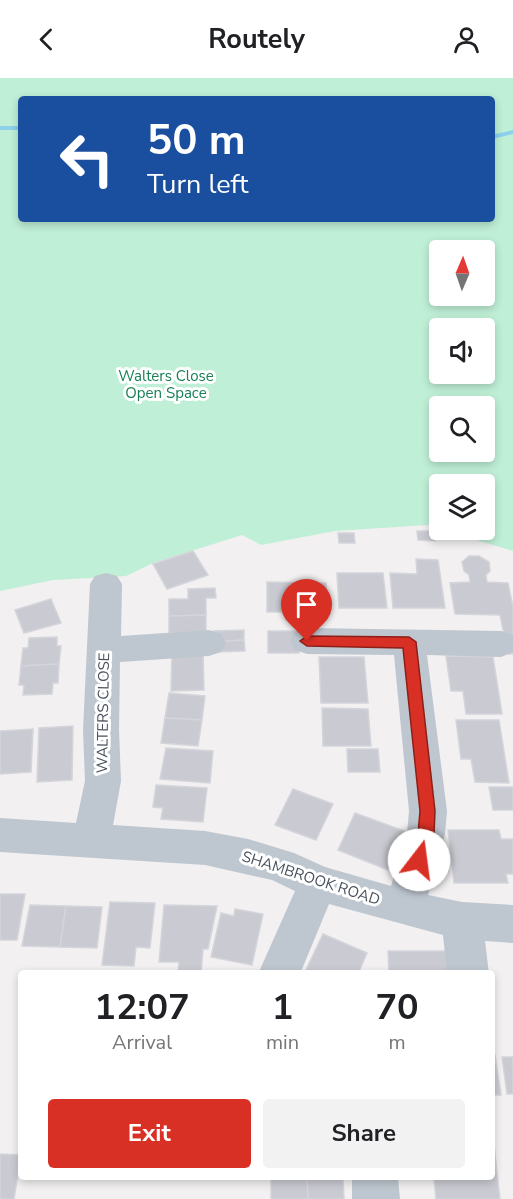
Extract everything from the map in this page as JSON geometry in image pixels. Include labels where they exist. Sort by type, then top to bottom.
[{"type":"street","name":"WALTERS CLOSE","points":[[91,841],[103,781],[101,730],[106,584]]},
{"type":"street","points":[[307,641],[501,644]]},
{"type":"street","points":[[404,908],[426,834],[428,811],[409,642]]},
{"type":"street","points":[[104,650],[209,643]]},
{"type":"street","name":"SHAMBROOK ROAD","points":[[0,836],[205,848],[280,865],[318,883],[404,908],[462,921],[513,924]]},
{"type":"street","points":[[281,970],[318,883]]},
{"type":"street","points":[[462,921],[468,970]]},
{"type":"street","points":[[375,1180],[376,1199]]},
{"type":"green space","name":"Walters Close Open Space","points":[[0,78],[513,78],[513,551],[476,540],[495,540],[495,474],[429,474],[429,525],[335,531],[261,545],[242,535],[153,563],[126,576],[53,580],[0,591]]},
{"type":"building","points":[[417,531],[429,531],[429,540],[435,541],[418,540]]},
{"type":"building","points":[[338,533],[354,533],[355,543],[339,543]]},
{"type":"building","points":[[193,551],[208,575],[167,589],[153,564]]},
{"type":"building","points":[[469,556],[479,556],[489,562],[490,571],[486,575],[487,582],[508,583],[513,607],[513,654],[508,654],[500,615],[455,614],[450,583],[470,582],[462,562]]},
{"type":"building","points":[[416,559],[438,560],[445,608],[393,608],[390,573],[417,574]]},
{"type":"building","points":[[337,573],[383,573],[387,608],[339,608]]},
{"type":"building","points":[[267,582],[326,583],[328,612],[267,612]]},
{"type":"building","points":[[215,588],[216,598],[206,598],[206,615],[169,616],[169,599],[188,599],[188,589]]},
{"type":"building","points":[[51,599],[61,623],[24,633],[15,610]]},
{"type":"building","points":[[206,615],[206,632],[169,633],[169,616]]},
{"type":"building","points":[[244,630],[244,640],[213,642],[213,631]]},
{"type":"building","points":[[268,631],[298,631],[299,653],[268,653]]},
{"type":"building","points":[[57,637],[57,646],[61,646],[59,664],[21,666],[23,648],[28,648],[29,638]]},
{"type":"building","points":[[244,640],[245,651],[213,652],[213,642]]},
{"type":"building","points":[[203,652],[204,690],[171,691],[172,654]]},
{"type":"building","points":[[446,656],[493,657],[502,714],[466,714],[463,691],[451,691]]},
{"type":"building","points":[[319,657],[364,657],[368,703],[321,703]]},
{"type":"building","points":[[59,664],[58,683],[53,683],[52,694],[23,695],[24,685],[19,685],[21,666]]},
{"type":"building","points":[[169,693],[205,696],[202,720],[165,718]]},
{"type":"building","points":[[322,708],[368,709],[371,746],[323,746]]},
{"type":"building","points":[[165,718],[202,720],[198,746],[161,743]]},
{"type":"building","points":[[456,720],[499,720],[509,783],[475,782],[471,759],[461,759]]},
{"type":"building","points":[[73,726],[72,780],[37,782],[39,728]]},
{"type":"building","points":[[33,729],[31,772],[0,774],[0,731]]},
{"type":"building","points":[[166,748],[213,751],[210,783],[160,779]]},
{"type":"building","points":[[347,749],[378,749],[380,772],[348,772]]},
{"type":"building","points":[[156,785],[207,788],[203,822],[161,819],[163,808],[153,807]]},
{"type":"building","points":[[489,787],[513,787],[513,810],[493,810]]},
{"type":"building","points":[[293,789],[333,804],[316,840],[275,825]]},
{"type":"building","points":[[355,813],[404,831],[388,870],[338,850]]},
{"type":"building","points":[[448,830],[499,830],[501,839],[513,839],[513,874],[506,874],[508,883],[454,883]]},
{"type":"building","points":[[0,894],[25,894],[17,940],[0,940]]},
{"type":"building","points":[[110,902],[155,903],[150,948],[136,947],[134,966],[102,965]]},
{"type":"building","points":[[30,905],[66,906],[60,947],[22,946]]},
{"type":"building","points":[[164,905],[217,906],[208,949],[203,949],[201,970],[178,970],[179,962],[159,962]]},
{"type":"building","points":[[66,906],[102,907],[97,948],[60,947]]},
{"type":"building","points":[[235,909],[263,914],[252,965],[211,957],[221,913],[234,916]]},
{"type":"building","points":[[323,934],[367,953],[360,970],[306,970]]},
{"type":"building","points":[[388,951],[446,951],[448,970],[389,970]]},
{"type":"building","points":[[495,1055],[501,1095],[495,1095]]},
{"type":"building","points":[[502,1057],[513,1057],[513,1094],[507,1094]]},
{"type":"building","points":[[0,1154],[18,1155],[14,1199],[0,1199]]},
{"type":"building","points":[[495,1173],[497,1173],[500,1199],[436,1199],[434,1180],[495,1180]]},
{"type":"building","points":[[271,1180],[307,1180],[308,1199],[271,1199]]},
{"type":"building","points":[[307,1180],[343,1180],[344,1199],[308,1199]]},
{"type":"waterway","points":[[0,128],[18,128]]},
{"type":"waterway","points":[[495,136],[513,132]]},
{"type":"route","points":[[307,641],[409,642],[428,811],[426,834],[419,860]]}]
